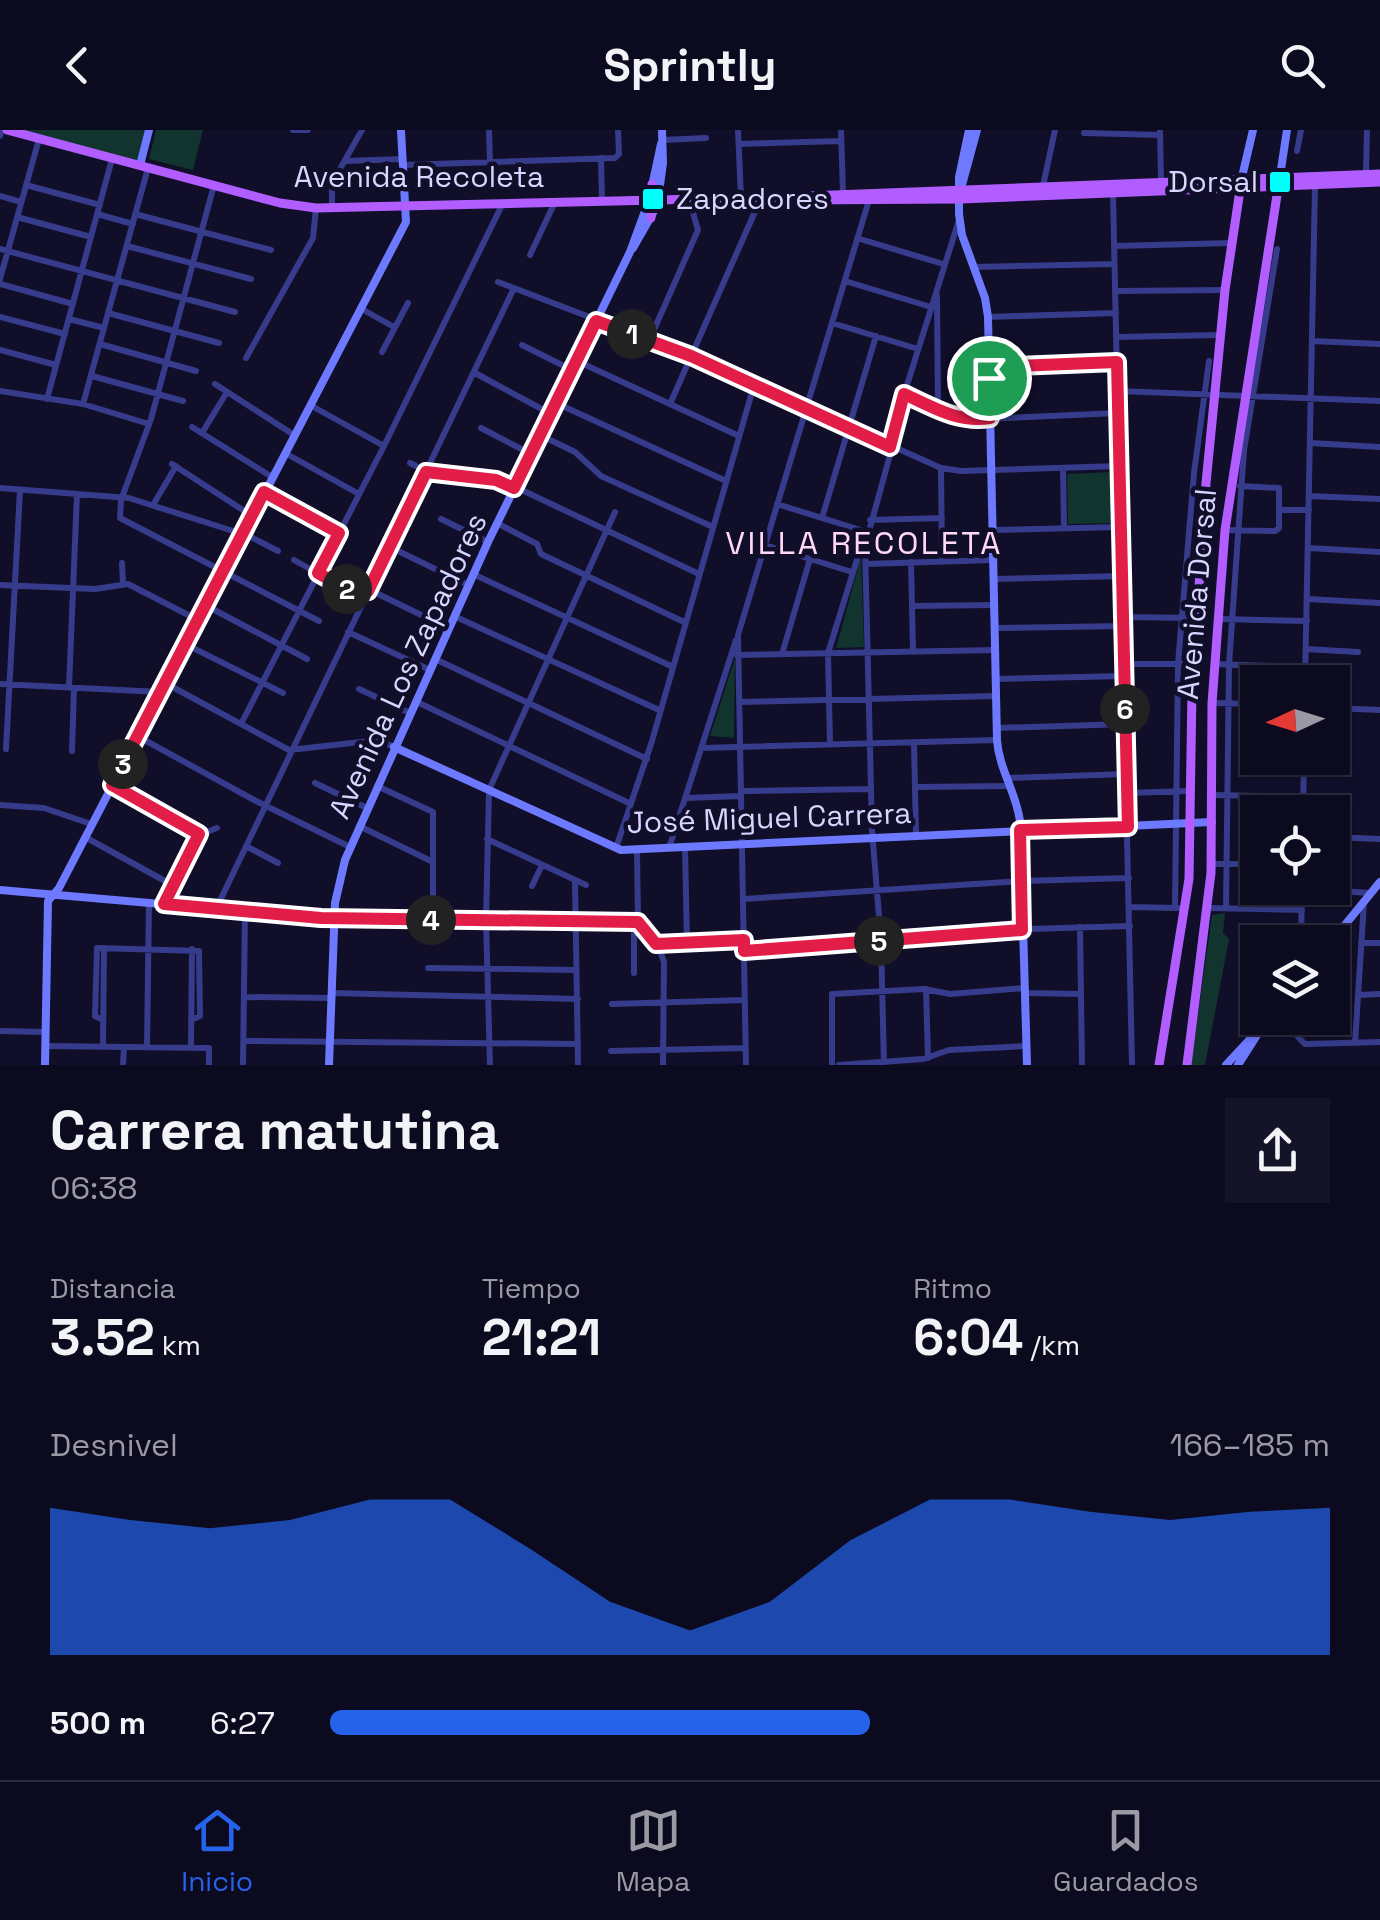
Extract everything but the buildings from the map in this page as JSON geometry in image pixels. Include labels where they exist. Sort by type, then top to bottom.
[{"type":"main road","name":"Avenida Recoleta","points":[[3,132],[280,203],[316,208],[842,193],[1034,196],[1380,182]]},
{"type":"main road","points":[[1315,186],[1326,174]]},
{"type":"main road","name":"Avenida Recoleta","points":[[780,197],[814,202],[870,200],[1044,186],[1380,174]]},
{"type":"main road","name":"Avenida Dorsal","points":[[1187,1065],[1212,864],[1212,703],[1226,530],[1250,395],[1280,176]]},
{"type":"main road","name":"Avenida Dorsal","points":[[1160,1065],[1191,825],[1193,664],[1209,394],[1242,177]]},
{"type":"main road","points":[[651,218],[652,184]]},
{"type":"main road","points":[[1034,196],[1044,186]]},
{"type":"street","points":[[83,404],[135,214],[149,130]]},
{"type":"street","points":[[293,130],[307,131]]},
{"type":"street","points":[[332,208],[332,182],[362,130]]},
{"type":"street","points":[[45,1065],[47,903],[406,222],[401,130]]},
{"type":"street","points":[[488,130],[490,162]]},
{"type":"street","points":[[345,161],[490,162],[618,156],[618,130]]},
{"type":"street","points":[[738,130],[741,198]]},
{"type":"street","points":[[776,130],[776,143]]},
{"type":"street","points":[[841,130],[842,193]]},
{"type":"street","points":[[969,130],[959,178],[960,219],[988,317],[997,740],[1017,804],[1020,830],[1027,1065]]},
{"type":"street","points":[[960,194],[977,130]]},
{"type":"street","points":[[1044,186],[1055,130]]},
{"type":"street","name":"Avenida Dorsal","points":[[1242,177],[1253,130]]},
{"type":"street","name":"Avenida Dorsal","points":[[1280,176],[1286,130]]},
{"type":"street","points":[[1297,151],[1301,130]]},
{"type":"street","points":[[1366,173],[1367,130]]},
{"type":"street","points":[[1084,133],[1160,132],[1162,180]]},
{"type":"street","points":[[38,138],[4,250],[0,281],[73,304]]},
{"type":"street","points":[[652,184],[662,138],[706,138]]},
{"type":"street","name":"Avenida Los Zapadores","points":[[329,1065],[334,919],[337,888],[350,847],[473,574],[653,200],[663,163],[662,138]]},
{"type":"street","points":[[739,144],[841,141]]},
{"type":"street","points":[[48,399],[112,158]]},
{"type":"street","points":[[600,158],[602,201]]},
{"type":"street","points":[[26,185],[100,205]]},
{"type":"street","points":[[214,185],[150,424],[123,497],[122,521],[319,621]]},
{"type":"street","points":[[1306,665],[1315,186]]},
{"type":"street","points":[[1113,194],[1132,1065]]},
{"type":"street","points":[[0,196],[21,202]]},
{"type":"street","points":[[670,404],[761,198]]},
{"type":"street","points":[[649,340],[698,230],[689,199]]},
{"type":"street","points":[[670,848],[870,200]]},
{"type":"street","points":[[530,255],[555,202]]},
{"type":"street","points":[[241,724],[503,204]]},
{"type":"street","points":[[246,358],[313,238],[316,208]]},
{"type":"street","points":[[98,214],[132,224]]},
{"type":"street","points":[[135,214],[271,250]]},
{"type":"street","points":[[17,217],[91,237]]},
{"type":"street","name":"Avenida Los Zapadores","points":[[630,252],[651,218]]},
{"type":"street","points":[[830,744],[828,653],[867,532],[936,287],[960,219]]},
{"type":"street","points":[[858,238],[943,264]]},
{"type":"street","points":[[1114,246],[1232,243]]},
{"type":"street","points":[[126,246],[250,278]]},
{"type":"street","points":[[4,250],[236,312]]},
{"type":"street","points":[[1250,395],[1276,250]]},
{"type":"street","points":[[972,268],[1114,264]]},
{"type":"street","points":[[845,280],[931,307]]},
{"type":"street","points":[[498,282],[691,356],[940,468],[961,471],[1119,466]]},
{"type":"street","points":[[936,287],[938,410]]},
{"type":"street","points":[[216,909],[514,288]]},
{"type":"street","points":[[1115,291],[1225,290]]},
{"type":"street","points":[[382,352],[408,303]]},
{"type":"street","points":[[360,308],[395,328]]},
{"type":"street","points":[[108,313],[219,342]]},
{"type":"street","points":[[988,317],[1116,313]]},
{"type":"street","points":[[0,317],[65,334]]},
{"type":"street","points":[[69,319],[104,328]]},
{"type":"street","points":[[832,323],[918,350]]},
{"type":"street","points":[[1116,337],[1220,334]]},
{"type":"street","points":[[822,518],[876,336]]},
{"type":"street","points":[[1312,341],[1380,344]]},
{"type":"street","points":[[100,344],[196,371]]},
{"type":"street","points":[[522,345],[739,436]]},
{"type":"street","points":[[0,350],[56,366]]},
{"type":"street","name":"Avenida Dorsal","points":[[1180,908],[1178,664],[1193,486],[1209,394],[1209,361]]},
{"type":"street","points":[[989,367],[1117,362]]},
{"type":"street","points":[[476,373],[551,414]]},
{"type":"street","points":[[92,376],[183,401]]},
{"type":"street","points":[[215,384],[294,436]]},
{"type":"street","points":[[616,848],[646,758],[754,385]]},
{"type":"street","points":[[0,391],[83,404],[150,424]]},
{"type":"street","points":[[1118,391],[1380,400]]},
{"type":"street","points":[[202,433],[227,392]]},
{"type":"street","points":[[904,394],[960,420],[1118,413]]},
{"type":"street","points":[[556,403],[726,482]]},
{"type":"street","points":[[310,405],[384,446]]},
{"type":"street","points":[[192,427],[272,477]]},
{"type":"street","points":[[481,428],[531,454]]},
{"type":"street","points":[[540,435],[578,454],[597,474],[713,527]]},
{"type":"street","points":[[1310,443],[1380,447]]},
{"type":"street","points":[[285,453],[359,494]]},
{"type":"street","points":[[410,464],[426,472],[496,480],[699,574]]},
{"type":"street","points":[[153,506],[174,465],[252,516]]},
{"type":"street","points":[[940,468],[942,561]]},
{"type":"street","points":[[1063,468],[1064,528]]},
{"type":"street","name":"Avenida Dorsal","points":[[1193,486],[1206,487]]},
{"type":"street","points":[[1226,530],[1239,530],[1277,530],[1278,487],[1236,486],[1239,530],[1228,704],[1226,908]]},
{"type":"street","points":[[0,488],[123,497],[242,535],[278,551]]},
{"type":"street","points":[[6,749],[20,490]]},
{"type":"street","points":[[264,492],[339,533]]},
{"type":"street","points":[[72,751],[76,494]]},
{"type":"street","points":[[1309,496],[1380,499]]},
{"type":"street","points":[[778,504],[867,532]]},
{"type":"street","points":[[1280,510],[1309,510]]},
{"type":"street","points":[[488,1062],[488,790],[614,512]]},
{"type":"street","points":[[870,520],[942,518]]},
{"type":"street","points":[[441,519],[488,542]]},
{"type":"street","points":[[497,523],[536,544],[541,554],[684,622]]},
{"type":"street","points":[[992,530],[1121,526]]},
{"type":"street","points":[[867,532],[871,789],[884,1063]]},
{"type":"street","points":[[765,545],[852,572]]},
{"type":"street","points":[[390,547],[468,585]]},
{"type":"street","points":[[1308,548],[1380,552]]},
{"type":"street","points":[[782,654],[810,559]]},
{"type":"street","points":[[294,560],[348,590],[368,591],[448,628]]},
{"type":"street","points":[[866,564],[993,560]]},
{"type":"street","points":[[911,562],[912,652]]},
{"type":"street","points":[[122,563],[122,584]]},
{"type":"street","points":[[473,574],[671,666]]},
{"type":"street","points":[[994,579],[1122,576]]},
{"type":"street","points":[[0,585],[102,589],[132,585],[198,620]]},
{"type":"street","points":[[1307,599],[1380,603]]},
{"type":"street","points":[[912,606],[994,604]]},
{"type":"street","points":[[205,605],[306,659]]},
{"type":"street","points":[[454,616],[659,710]]},
{"type":"street","points":[[1123,616],[1196,618]]},
{"type":"street","points":[[1218,619],[1307,621]]},
{"type":"street","points":[[994,628],[1123,626]]},
{"type":"street","points":[[348,632],[430,670]]},
{"type":"street","points":[[738,635],[746,1065]]},
{"type":"street","points":[[185,644],[283,693]]},
{"type":"street","points":[[737,655],[995,650]]},
{"type":"street","points":[[1306,650],[1358,652]]},
{"type":"street","points":[[434,659],[646,758]]},
{"type":"street","points":[[1124,664],[1193,664]]},
{"type":"street","points":[[1214,664],[1240,665]]},
{"type":"street","points":[[996,678],[1124,676]]},
{"type":"street","points":[[0,684],[163,687],[293,750]]},
{"type":"street","points":[[358,689],[410,713]]},
{"type":"street","points":[[738,702],[996,696]]},
{"type":"street","points":[[415,701],[631,804]]},
{"type":"street","points":[[1212,703],[1240,704]]},
{"type":"street","points":[[1350,709],[1380,710]]},
{"type":"street","points":[[997,728],[1126,724]]},
{"type":"street","points":[[137,736],[350,847]]},
{"type":"street","name":"José Miguel Carrera","points":[[293,750],[379,740],[616,848],[637,850],[1212,822]]},
{"type":"street","points":[[700,748],[997,740]]},
{"type":"street","points":[[914,742],[916,835]]},
{"type":"street","points":[[916,788],[1127,774]]},
{"type":"street","points":[[316,783],[367,808]]},
{"type":"street","points":[[112,785],[199,834]]},
{"type":"street","points":[[377,786],[433,812],[433,920]]},
{"type":"street","points":[[685,798],[871,789]]},
{"type":"street","points":[[1127,794],[1191,791]]},
{"type":"street","points":[[1212,795],[1240,795]]},
{"type":"street","points":[[0,805],[44,808],[91,824]]},
{"type":"street","points":[[359,826],[433,862]]},
{"type":"street","points":[[164,904],[199,834],[217,828]]},
{"type":"street","points":[[85,837],[174,886]]},
{"type":"street","points":[[1350,838],[1380,839]]},
{"type":"street","points":[[487,839],[586,884]]},
{"type":"street","points":[[246,846],[278,863]]},
{"type":"street","points":[[685,847],[687,942]]},
{"type":"street","points":[[634,973],[637,850]]},
{"type":"street","points":[[532,886],[542,864]]},
{"type":"street","points":[[1212,864],[1240,864]]},
{"type":"street","points":[[743,899],[1129,878]]},
{"type":"street","points":[[576,880],[578,1065]]},
{"type":"street","points":[[1344,925],[1380,882]]},
{"type":"street","points":[[0,890],[334,919],[638,922]]},
{"type":"street","points":[[1350,891],[1371,892]]},
{"type":"street","points":[[1355,1043],[1364,901]]},
{"type":"street","points":[[148,1047],[149,903]]},
{"type":"street","points":[[1302,905],[1302,925]]},
{"type":"street","points":[[1130,907],[1180,908]]},
{"type":"street","points":[[1207,908],[1302,910]]},
{"type":"street","points":[[244,1065],[245,912]]},
{"type":"street","points":[[638,922],[656,944],[664,962],[663,1065]]},
{"type":"street","points":[[744,951],[1130,926]]},
{"type":"street","points":[[1080,928],[1082,1065]]},
{"type":"street","points":[[656,944],[744,940]]},
{"type":"street","points":[[1362,943],[1380,942]]},
{"type":"street","points":[[103,1046],[100,948],[148,948],[196,950],[191,1048]]},
{"type":"street","points":[[428,968],[577,970]]},
{"type":"street","points":[[1027,1046],[949,1050],[928,1058],[836,1065],[832,994],[926,989],[950,994],[1081,994]]},
{"type":"street","points":[[926,989],[928,1058]]},
{"type":"street","points":[[1358,995],[1380,994]]},
{"type":"street","points":[[244,998],[578,999]]},
{"type":"street","points":[[612,1004],[745,1000]]},
{"type":"street","points":[[0,1031],[46,1032]]},
{"type":"street","points":[[1226,1065],[1253,1035]]},
{"type":"street","points":[[1238,1065],[1258,1035]]},
{"type":"street","points":[[1300,1035],[1301,1042],[1380,1042]]},
{"type":"street","points":[[244,1041],[578,1044]]},
{"type":"street","points":[[46,1046],[210,1048],[209,1065]]},
{"type":"street","points":[[124,1047],[124,1065]]},
{"type":"street","points":[[611,1051],[746,1048]]},
{"type":"green space","points":[[23,130],[145,130],[137,161]]},
{"type":"green space","points":[[156,130],[203,130],[193,170],[149,159]]},
{"type":"green space","points":[[1112,472],[1114,523],[1068,524],[1067,474]]},
{"type":"green space","points":[[861,557],[864,647],[836,648]]},
{"type":"green space","points":[[735,658],[734,738],[710,736]]},
{"type":"green space","points":[[1225,913],[1223,933],[1229,939],[1205,1065],[1191,1065],[1212,915]]},
{"type":"place","name":"Dorsal","points":[[1280,182]]},
{"type":"place","name":"Zapadores","points":[[653,199]]},
{"type":"district","name":"VILLA RECOLETA","points":[[864,543]]},
{"type":"route","points":[[596,321],[691,356],[890,447],[904,394],[957,419],[990,418],[989,378],[989,367],[1117,362],[1128,827],[1020,830],[1022,930],[744,951],[744,940],[656,944],[638,922],[321,918],[164,904],[199,834],[112,785],[264,492],[339,533],[318,573],[348,590],[368,591],[426,472],[496,480],[514,488],[596,321]]}]
